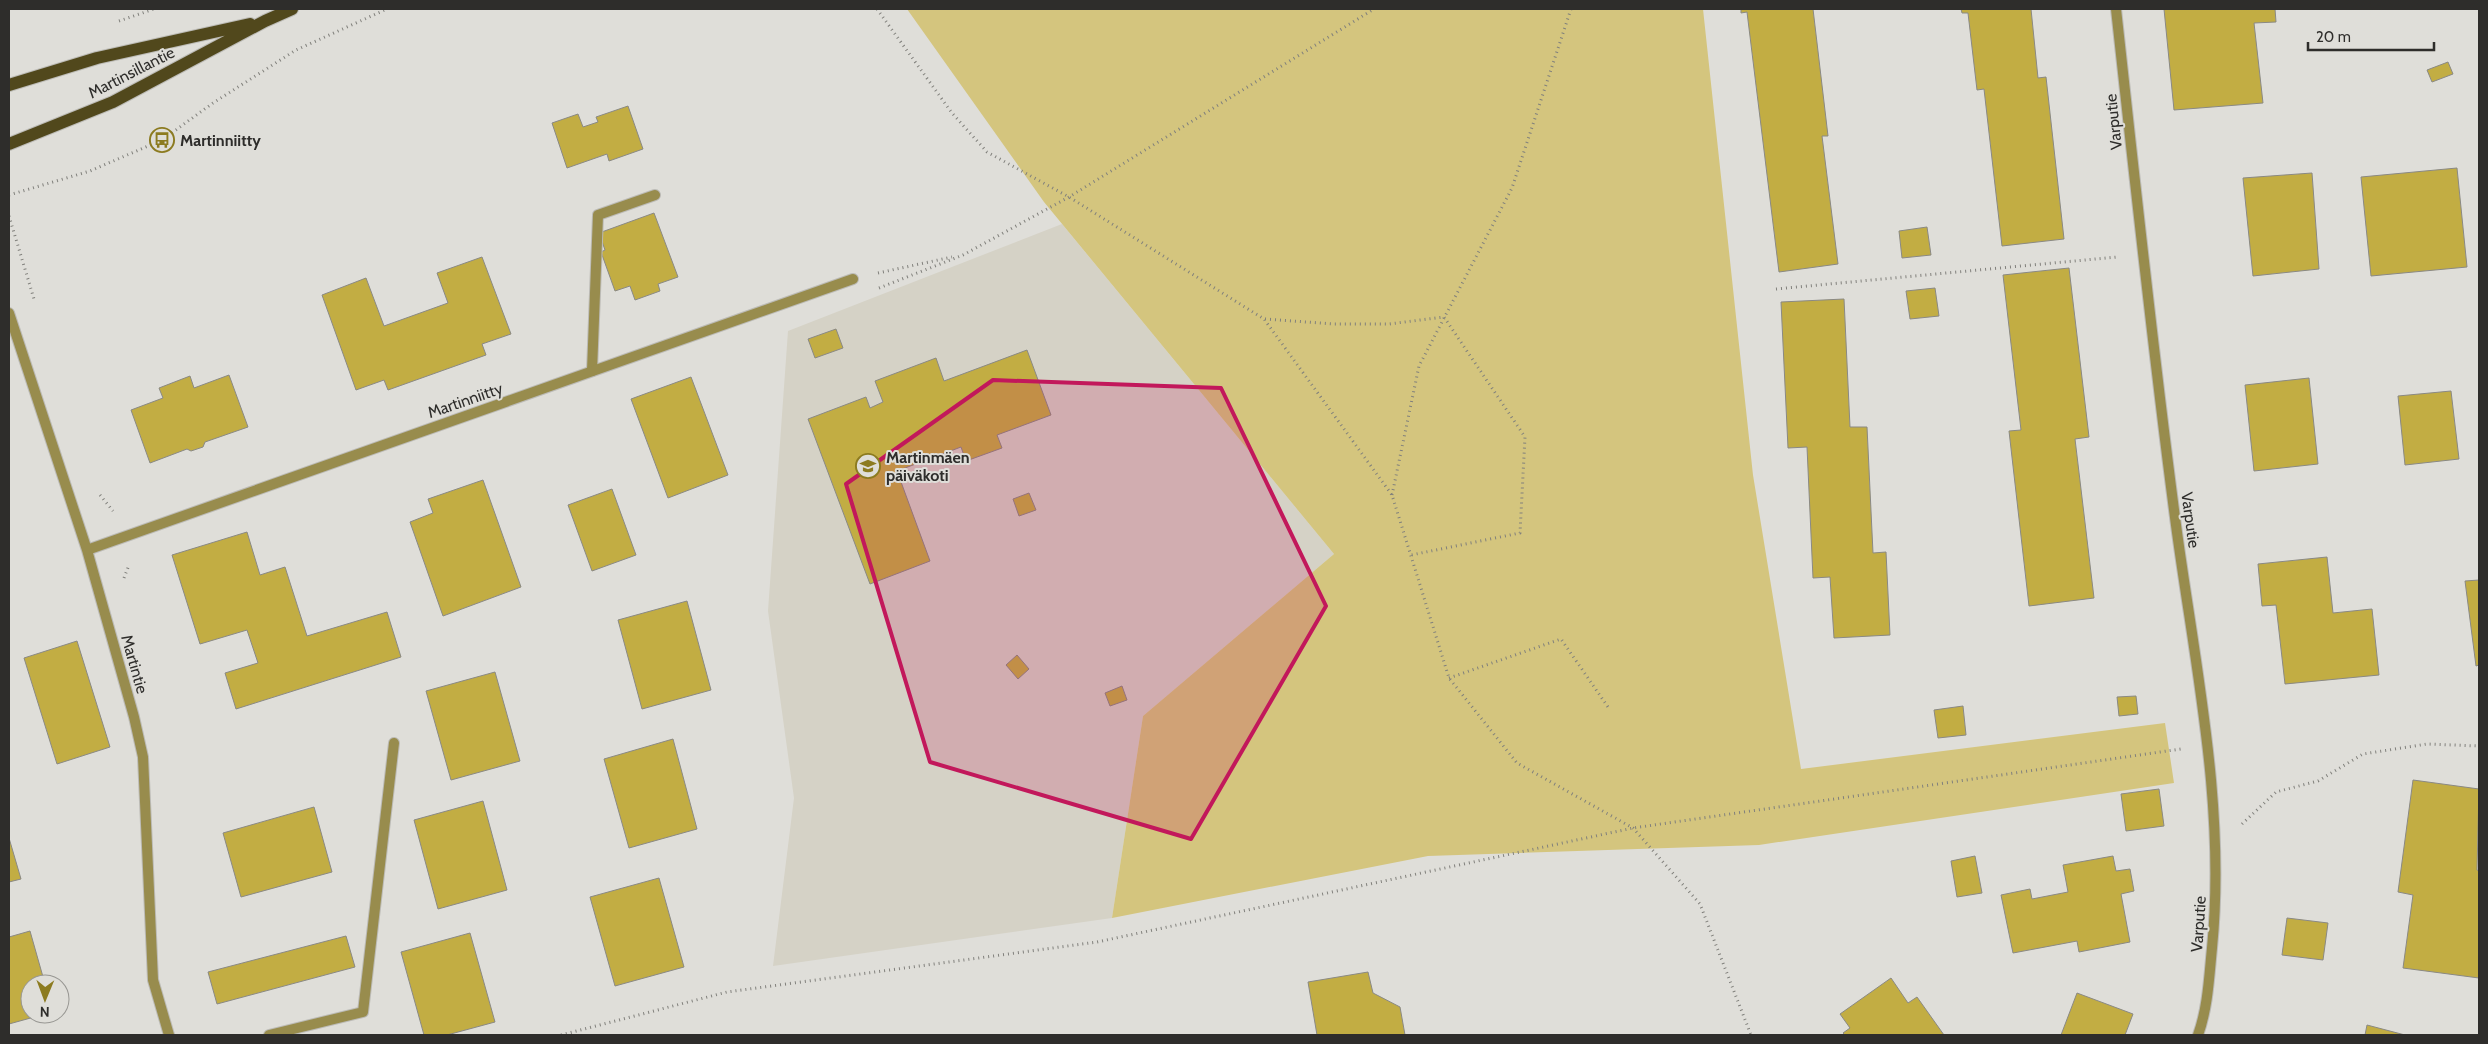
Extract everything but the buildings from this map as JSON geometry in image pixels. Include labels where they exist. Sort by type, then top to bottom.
[{"type":"main road","name":"Martinsillantie","points":[[9,144],[113,102],[265,21],[292,9]]},
{"type":"main road","name":"Martinsillantie","points":[[9,85],[97,58],[265,21]]},
{"type":"street","name":"Varputie","points":[[2116,9],[2150,317],[2208,747],[2215,836],[2216,905],[2205,1016],[2198,1035]]},
{"type":"street","points":[[592,371],[598,215],[655,195]]},
{"type":"street","name":"Martinniitty","points":[[87,550],[853,278]]},
{"type":"street","name":"Martintie","points":[[9,313],[87,550],[134,717],[143,757],[153,980],[169,1035]]},
{"type":"street","points":[[269,1035],[363,1012],[394,743]]},
{"type":"path","points":[[9,195],[90,171],[162,140],[213,103],[296,50],[387,9]]},
{"type":"path","points":[[877,9],[952,113],[987,152],[1069,198],[1264,319],[1392,495],[1449,678],[1517,763],[1633,828],[1700,904],[1751,1035]]},
{"type":"path","points":[[853,278],[963,254],[1069,198],[1374,9]]},
{"type":"path","points":[[1392,495],[1419,366],[1512,188],[1571,9]]},
{"type":"path","points":[[1776,289],[2122,256]]},
{"type":"path","points":[[1264,319],[1334,324],[1389,324],[1444,317]]},
{"type":"path","points":[[1411,555],[1520,533],[1525,437],[1444,317]]},
{"type":"path","points":[[1449,678],[1561,639],[1608,707]]},
{"type":"path","points":[[2215,836],[2242,824],[2276,792],[2318,781],[2363,754],[2427,744],[2479,746]]},
{"type":"path","points":[[561,1035],[727,992],[1097,942],[1633,828],[2208,747]]},
{"type":"highlighted area","points":[[993,380],[1221,388],[1326,606],[1191,839],[930,762],[846,484]]},
{"type":"shaded area","points":[[907,9],[1703,9],[1753,475],[1801,769],[2165,723],[2174,783],[1759,845],[1428,856],[1112,918],[1143,716],[1334,554],[1044,202]]},
{"type":"shaded area","points":[[1062,224],[1334,554],[1143,716],[1112,918],[773,966],[794,798],[768,611],[788,331]]},
{"type":"place","name":"Martinniitty","points":[[162,140]]},
{"type":"place","name":"Martinmäen päiväkoti","points":[[868,466]]}]
